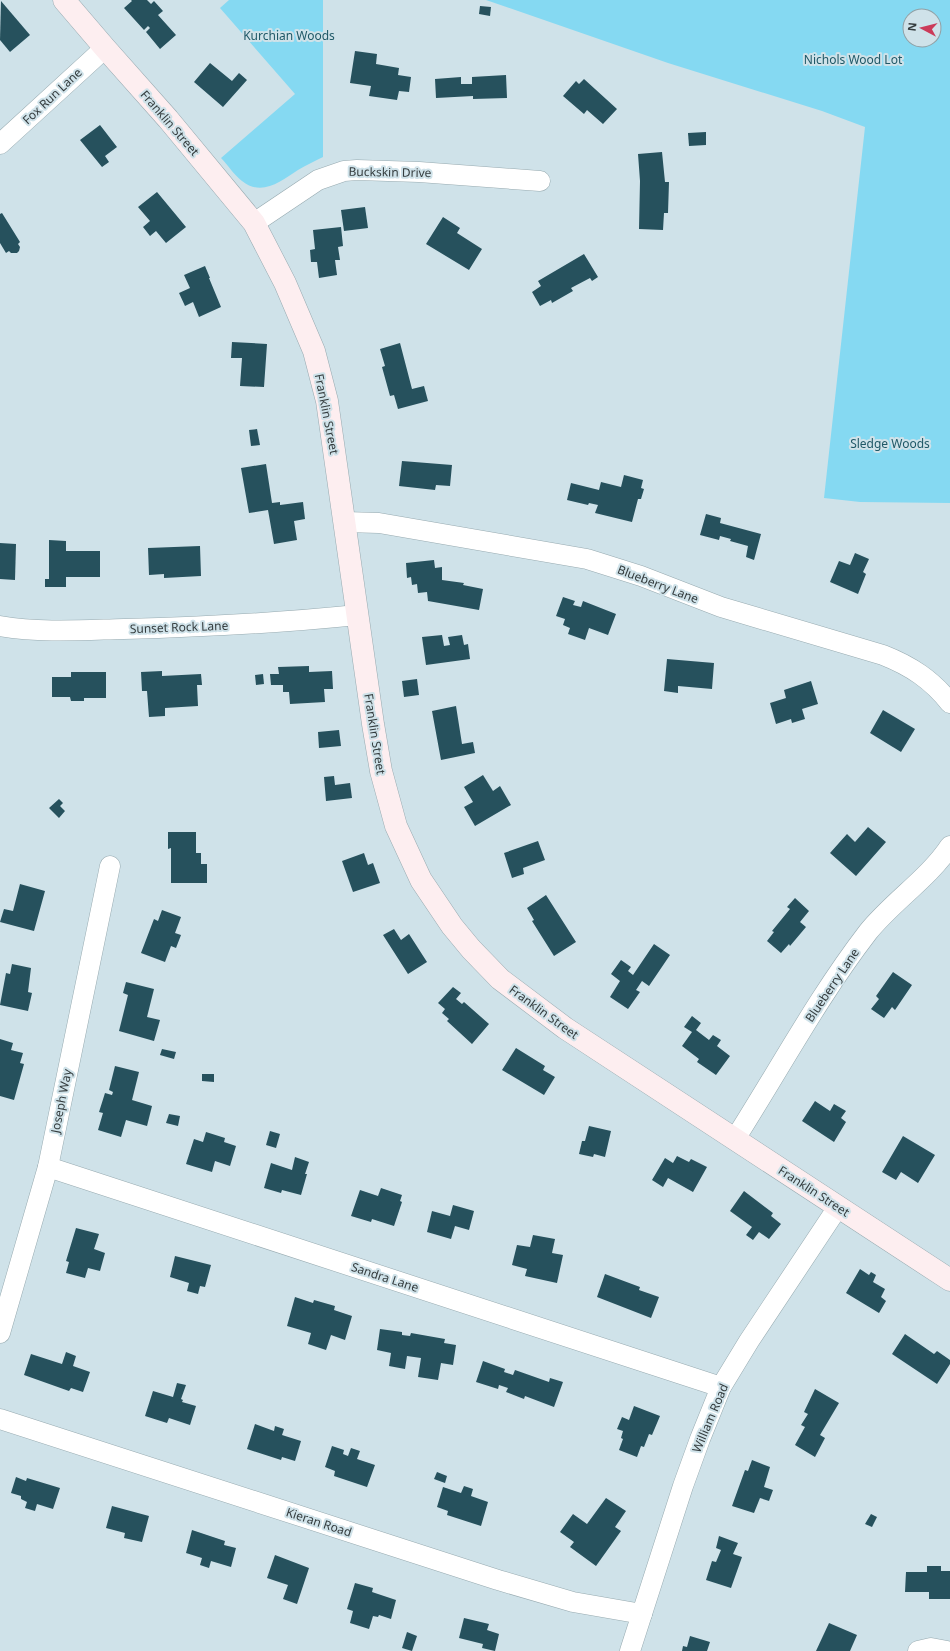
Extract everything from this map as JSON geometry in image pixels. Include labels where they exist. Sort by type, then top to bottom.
[{"type":"main road","name":"Franklin Street","points":[[64,0],[168,119],[254,223],[288,290],[314,351],[327,401],[357,615],[381,771],[388,801],[407,853],[421,880],[452,926],[486,965],[536,1007],[565,1028],[950,1280]]},
{"type":"street","name":"Fox Run Lane","points":[[0,144],[105,48]]},
{"type":"street","name":"Buckskin Drive","points":[[254,223],[318,180],[344,171],[419,172],[540,181]]},
{"type":"street","name":"Blueberry Lane","points":[[345,522],[379,523],[579,558],[613,566],[721,607],[899,661],[915,669],[929,680],[950,703]]},
{"type":"street","name":"Sunset Rock Lane","points":[[0,626],[34,630],[150,629],[283,622],[357,615]]},
{"type":"street","name":"Blueberry Lane","points":[[734,1139],[841,968],[869,931],[886,912],[936,864],[950,846]]},
{"type":"street","name":"Joseph Way","points":[[0,1333],[48,1167],[110,866]]},
{"type":"street","name":"Sandra Lane","points":[[48,1167],[721,1387]]},
{"type":"street","name":"William Road","points":[[630,1651],[683,1486],[721,1387],[742,1352],[838,1207]]},
{"type":"street","name":"Kieran Road","points":[[0,1419],[498,1580],[573,1602],[642,1614]]},
{"type":"street","points":[[918,1651],[932,1648],[947,1651]]},
{"type":"green space","name":"Kurchian Woods","points":[[229,0],[323,0],[323,157],[271,186],[257,188],[249,186],[236,176],[221,158],[295,94],[220,8]]},
{"type":"green space","points":[[486,0],[950,0],[950,503],[860,502],[824,498],[865,127],[822,111],[668,63]]},
{"type":"building","points":[[131,0],[147,0],[151,4],[154,1],[163,11],[158,15],[176,35],[160,49],[146,32],[150,28],[148,26],[144,30],[124,8],[132,1]]},
{"type":"building","points":[[1,1],[30,35],[10,52],[0,40]]},
{"type":"building","points":[[480,6],[491,7],[490,16],[479,14]]},
{"type":"building","points":[[355,51],[377,54],[376,64],[399,68],[398,75],[411,77],[409,92],[399,91],[397,100],[369,96],[371,86],[350,83]]},
{"type":"building","points":[[210,63],[232,81],[239,73],[247,80],[223,107],[194,82]]},
{"type":"building","points":[[506,75],[507,98],[473,99],[473,96],[436,98],[435,79],[461,77],[461,84],[472,84],[472,77]]},
{"type":"building","points":[[584,79],[617,109],[603,124],[587,110],[584,114],[563,96],[576,81],[579,84]]},
{"type":"building","points":[[100,125],[117,147],[105,156],[109,162],[102,167],[80,140]]},
{"type":"building","points":[[706,132],[706,145],[689,146],[688,133]]},
{"type":"building","points":[[662,152],[665,182],[669,182],[668,213],[664,213],[663,230],[639,229],[640,181],[638,154]]},
{"type":"building","points":[[157,192],[186,227],[166,243],[156,231],[150,236],[143,227],[150,221],[138,207]]},
{"type":"building","points":[[365,207],[368,228],[344,231],[341,210]]},
{"type":"building","points":[[2,213],[20,242],[18,244],[20,247],[19,251],[17,253],[11,253],[9,251],[6,253],[0,243],[0,214]]},
{"type":"building","points":[[443,217],[460,228],[457,233],[482,249],[469,270],[426,244]]},
{"type":"building","points":[[341,227],[343,246],[338,247],[340,260],[335,260],[337,275],[319,278],[317,262],[311,262],[310,250],[315,249],[313,230]]},
{"type":"building","points":[[584,254],[598,277],[592,281],[590,278],[571,288],[573,291],[552,303],[551,300],[540,306],[532,292],[541,286],[538,281]]},
{"type":"building","points":[[205,266],[221,307],[199,317],[193,302],[185,306],[179,293],[190,288],[184,275]]},
{"type":"building","points":[[232,342],[267,344],[264,387],[240,386],[242,358],[231,358]]},
{"type":"building","points":[[400,343],[412,389],[424,386],[428,401],[398,409],[394,395],[390,396],[382,367],[385,366],[380,349]]},
{"type":"building","points":[[257,429],[260,445],[251,446],[249,430]]},
{"type":"building","points":[[402,461],[452,465],[450,486],[436,485],[435,490],[399,486]]},
{"type":"building","points":[[266,464],[272,503],[280,502],[280,505],[303,502],[305,519],[294,521],[297,540],[274,544],[268,510],[249,513],[241,468]]},
{"type":"building","points":[[624,475],[643,480],[641,488],[644,489],[641,499],[638,499],[632,522],[595,513],[598,505],[589,503],[588,505],[567,500],[571,483],[599,490],[601,482],[621,487]]},
{"type":"building","points":[[706,514],[721,518],[720,523],[761,534],[754,560],[746,557],[748,546],[730,541],[731,539],[720,536],[719,540],[700,535]]},
{"type":"building","points":[[49,540],[66,541],[66,551],[100,551],[100,577],[66,577],[66,587],[45,587],[45,579],[49,579]]},
{"type":"building","points":[[0,543],[16,544],[15,580],[0,579]]},
{"type":"building","points":[[200,546],[201,576],[164,578],[164,574],[149,575],[148,548]]},
{"type":"building","points":[[855,553],[869,559],[863,572],[866,574],[858,594],[830,582],[839,561],[850,565]]},
{"type":"building","points":[[434,560],[435,568],[442,567],[442,580],[464,583],[463,585],[483,589],[479,610],[428,601],[427,592],[418,593],[417,584],[412,585],[411,577],[407,578],[406,563]]},
{"type":"building","points":[[563,597],[575,601],[573,605],[581,607],[583,601],[616,614],[608,635],[589,628],[585,640],[568,634],[570,628],[563,625],[565,619],[556,616]]},
{"type":"building","points":[[442,635],[444,646],[450,645],[448,637],[462,635],[464,645],[468,644],[470,659],[426,665],[422,637]]},
{"type":"building","points":[[667,659],[714,663],[712,689],[678,686],[678,693],[664,691]]},
{"type":"building","points":[[309,666],[309,672],[332,671],[333,689],[324,689],[325,702],[290,704],[289,692],[283,692],[283,685],[271,685],[270,674],[279,674],[278,667]]},
{"type":"building","points":[[162,671],[162,676],[201,674],[202,685],[197,685],[198,706],[165,708],[165,716],[149,717],[147,691],[142,691],[141,672]]},
{"type":"building","points":[[71,672],[106,672],[106,698],[84,698],[84,701],[71,701],[70,697],[52,697],[52,677],[71,677]]},
{"type":"building","points":[[263,674],[264,684],[256,685],[255,675]]},
{"type":"building","points":[[417,679],[419,695],[404,697],[402,681]]},
{"type":"building","points":[[811,681],[818,704],[802,709],[805,719],[792,723],[791,719],[776,724],[770,703],[786,698],[784,690]]},
{"type":"building","points":[[456,706],[462,744],[473,742],[475,753],[441,760],[432,711]]},
{"type":"building","points":[[883,710],[915,729],[901,752],[870,733]]},
{"type":"building","points":[[339,730],[341,746],[319,748],[318,732]]},
{"type":"building","points":[[483,775],[493,791],[500,786],[511,805],[475,826],[464,807],[473,802],[464,787]]},
{"type":"building","points":[[334,776],[335,785],[350,783],[352,798],[326,801],[324,777]]},
{"type":"building","points":[[59,799],[63,803],[60,806],[65,811],[59,818],[49,808]]},
{"type":"building","points":[[868,827],[886,842],[856,876],[830,853],[847,834],[855,842]]},
{"type":"building","points":[[168,832],[196,832],[196,853],[201,853],[201,864],[207,864],[207,883],[171,883],[171,848],[168,849]]},
{"type":"building","points":[[538,841],[545,860],[523,868],[524,874],[512,878],[504,853]]},
{"type":"building","points":[[364,853],[368,865],[373,863],[380,883],[353,892],[342,861]]},
{"type":"building","points":[[20,884],[45,891],[34,931],[0,922],[4,909],[13,911]]},
{"type":"building","points":[[546,895],[576,942],[554,956],[532,921],[534,920],[527,908]]},
{"type":"building","points":[[795,898],[809,911],[800,922],[806,927],[790,946],[789,944],[781,953],[767,941],[774,932],[772,931],[790,909],[787,907]]},
{"type":"building","points":[[162,910],[181,917],[175,933],[181,935],[176,948],[171,946],[165,962],[141,953],[154,919],[158,921]]},
{"type":"building","points":[[394,929],[401,940],[409,934],[427,962],[408,974],[383,935]]},
{"type":"building","points":[[654,944],[670,955],[649,986],[642,981],[636,990],[640,992],[628,1009],[610,997],[620,981],[611,974],[621,960],[631,967],[628,971],[633,975]]},
{"type":"building","points":[[12,964],[31,968],[28,992],[32,993],[28,1011],[0,1005],[6,973],[10,974]]},
{"type":"building","points":[[893,972],[912,985],[895,1010],[892,1007],[884,1018],[871,1009],[879,999],[876,996]]},
{"type":"building","points":[[126,982],[154,989],[147,1017],[160,1020],[154,1041],[119,1031],[128,995],[123,993]]},
{"type":"building","points":[[453,987],[461,993],[456,999],[462,1004],[464,1002],[489,1024],[472,1044],[447,1021],[449,1019],[442,1013],[445,1009],[438,1003]]},
{"type":"building","points":[[692,1016],[701,1023],[696,1030],[709,1040],[713,1035],[721,1040],[717,1046],[730,1056],[716,1075],[697,1062],[699,1059],[682,1046],[692,1032],[684,1027]]},
{"type":"building","points":[[0,1039],[13,1043],[11,1050],[23,1053],[20,1063],[24,1064],[14,1100],[0,1096]]},
{"type":"building","points":[[516,1048],[545,1066],[543,1070],[555,1077],[544,1095],[502,1070]]},
{"type":"building","points":[[162,1049],[176,1052],[174,1059],[160,1055]]},
{"type":"building","points":[[115,1066],[139,1072],[132,1100],[152,1106],[147,1126],[126,1120],[121,1137],[98,1130],[103,1113],[99,1112],[105,1093],[112,1095],[113,1092],[109,1090]]},
{"type":"building","points":[[202,1074],[214,1074],[214,1082],[202,1081]]},
{"type":"building","points":[[815,1101],[830,1111],[834,1104],[846,1111],[841,1118],[846,1122],[834,1142],[802,1121]]},
{"type":"building","points":[[169,1114],[180,1116],[178,1126],[166,1123]]},
{"type":"building","points":[[589,1126],[611,1131],[605,1157],[594,1154],[593,1157],[579,1154],[582,1141],[585,1141]]},
{"type":"building","points":[[270,1131],[280,1134],[276,1148],[266,1145]]},
{"type":"building","points":[[206,1132],[225,1138],[224,1142],[236,1146],[230,1166],[215,1161],[212,1172],[186,1164],[194,1139],[203,1142]]},
{"type":"building","points":[[903,1136],[935,1155],[918,1183],[901,1172],[896,1180],[882,1172]]},
{"type":"building","points":[[677,1156],[689,1162],[691,1159],[707,1167],[693,1192],[668,1178],[663,1187],[652,1180],[665,1158],[673,1163]]},
{"type":"building","points":[[295,1157],[309,1162],[301,1195],[282,1190],[281,1193],[264,1188],[271,1163],[292,1170]]},
{"type":"building","points":[[381,1188],[402,1195],[400,1201],[402,1202],[394,1226],[372,1219],[371,1222],[351,1216],[360,1190],[378,1196]]},
{"type":"building","points":[[744,1191],[773,1213],[771,1216],[781,1224],[769,1239],[759,1232],[753,1240],[746,1235],[752,1227],[730,1211]]},
{"type":"building","points":[[453,1205],[474,1211],[469,1230],[455,1226],[451,1239],[427,1232],[432,1211],[450,1216]]},
{"type":"building","points":[[76,1228],[99,1234],[94,1249],[105,1253],[100,1271],[88,1268],[85,1278],[66,1273],[69,1262],[66,1261]]},
{"type":"building","points":[[533,1235],[555,1239],[552,1253],[563,1255],[557,1283],[525,1276],[527,1269],[512,1265],[517,1245],[530,1247]]},
{"type":"building","points":[[175,1256],[211,1265],[205,1287],[200,1286],[198,1294],[187,1291],[189,1283],[170,1277]]},
{"type":"building","points":[[860,1269],[869,1275],[871,1272],[876,1275],[873,1282],[885,1289],[881,1297],[886,1301],[879,1313],[846,1293]]},
{"type":"building","points":[[605,1274],[640,1287],[639,1290],[659,1297],[651,1318],[597,1297]]},
{"type":"building","points":[[295,1297],[313,1303],[314,1300],[335,1306],[334,1310],[352,1316],[345,1340],[331,1335],[326,1350],[308,1344],[311,1333],[287,1326]]},
{"type":"building","points":[[380,1329],[402,1332],[402,1335],[410,1336],[411,1333],[445,1339],[444,1343],[456,1345],[453,1365],[441,1363],[438,1380],[418,1377],[421,1358],[407,1356],[405,1369],[389,1366],[391,1353],[377,1350]]},
{"type":"building","points":[[905,1334],[934,1354],[937,1351],[950,1360],[950,1364],[937,1384],[892,1354]]},
{"type":"building","points":[[66,1352],[76,1356],[73,1366],[90,1372],[83,1392],[71,1388],[69,1391],[24,1375],[31,1354],[62,1364]]},
{"type":"building","points":[[483,1361],[505,1369],[504,1372],[513,1375],[515,1370],[549,1382],[550,1378],[563,1382],[554,1407],[525,1396],[524,1399],[506,1392],[508,1388],[499,1385],[498,1389],[476,1382]]},
{"type":"building","points":[[177,1383],[186,1385],[181,1399],[183,1400],[182,1402],[196,1406],[190,1425],[169,1418],[167,1423],[145,1416],[153,1391],[173,1397]]},
{"type":"building","points":[[815,1389],[839,1403],[820,1435],[825,1438],[815,1457],[795,1445],[805,1427],[801,1425],[808,1414],[804,1412]]},
{"type":"building","points":[[634,1406],[660,1416],[652,1435],[649,1434],[644,1447],[641,1446],[637,1457],[619,1450],[623,1439],[621,1438],[623,1431],[617,1429],[622,1417],[629,1420]]},
{"type":"building","points":[[255,1424],[274,1431],[275,1426],[284,1429],[282,1435],[301,1441],[295,1461],[282,1457],[281,1460],[247,1449]]},
{"type":"building","points":[[332,1446],[344,1450],[343,1454],[348,1456],[351,1448],[360,1451],[357,1459],[375,1465],[367,1487],[334,1476],[335,1471],[325,1467]]},
{"type":"building","points":[[752,1460],[770,1467],[764,1487],[773,1490],[769,1501],[760,1498],[754,1513],[732,1506],[745,1470],[748,1471]]},
{"type":"building","points":[[437,1472],[447,1476],[445,1483],[434,1479]]},
{"type":"building","points":[[16,1477],[26,1481],[27,1478],[60,1488],[53,1509],[37,1504],[35,1511],[25,1508],[27,1502],[21,1499],[21,1496],[11,1493]]},
{"type":"building","points":[[464,1486],[473,1489],[471,1496],[488,1502],[481,1526],[447,1515],[448,1511],[437,1507],[443,1487],[461,1493]]},
{"type":"building","points":[[606,1498],[626,1511],[615,1527],[621,1531],[596,1566],[570,1547],[574,1542],[560,1532],[573,1514],[587,1524]]},
{"type":"building","points":[[112,1506],[149,1516],[142,1542],[124,1538],[125,1533],[106,1528]]},
{"type":"building","points":[[871,1514],[877,1517],[872,1527],[865,1524]]},
{"type":"building","points":[[192,1530],[225,1541],[224,1545],[236,1548],[231,1567],[211,1561],[209,1568],[200,1565],[202,1558],[186,1553]]},
{"type":"building","points":[[719,1536],[738,1543],[733,1554],[742,1557],[731,1588],[706,1580],[712,1561],[716,1562],[721,1550],[716,1548]]},
{"type":"building","points":[[275,1555],[309,1568],[297,1604],[283,1599],[288,1585],[267,1578]]},
{"type":"building","points":[[927,1566],[941,1566],[941,1571],[950,1571],[950,1599],[929,1599],[929,1592],[905,1592],[906,1572],[927,1572]]},
{"type":"building","points":[[355,1583],[373,1588],[372,1592],[396,1600],[391,1619],[379,1615],[378,1617],[373,1616],[369,1629],[350,1623],[353,1611],[347,1609]]},
{"type":"building","points":[[464,1618],[489,1624],[487,1630],[499,1634],[495,1651],[482,1648],[483,1644],[459,1638]]},
{"type":"building","points":[[829,1623],[857,1635],[850,1651],[816,1651]]},
{"type":"building","points":[[407,1632],[417,1636],[412,1651],[402,1648]]},
{"type":"building","points":[[690,1636],[710,1642],[707,1651],[682,1651],[683,1646],[687,1647]]},
{"type":"park label","name":"Nichols Wood Lot","points":[[853,59]]},
{"type":"park label","name":"Sledge Woods","points":[[890,443]]}]
